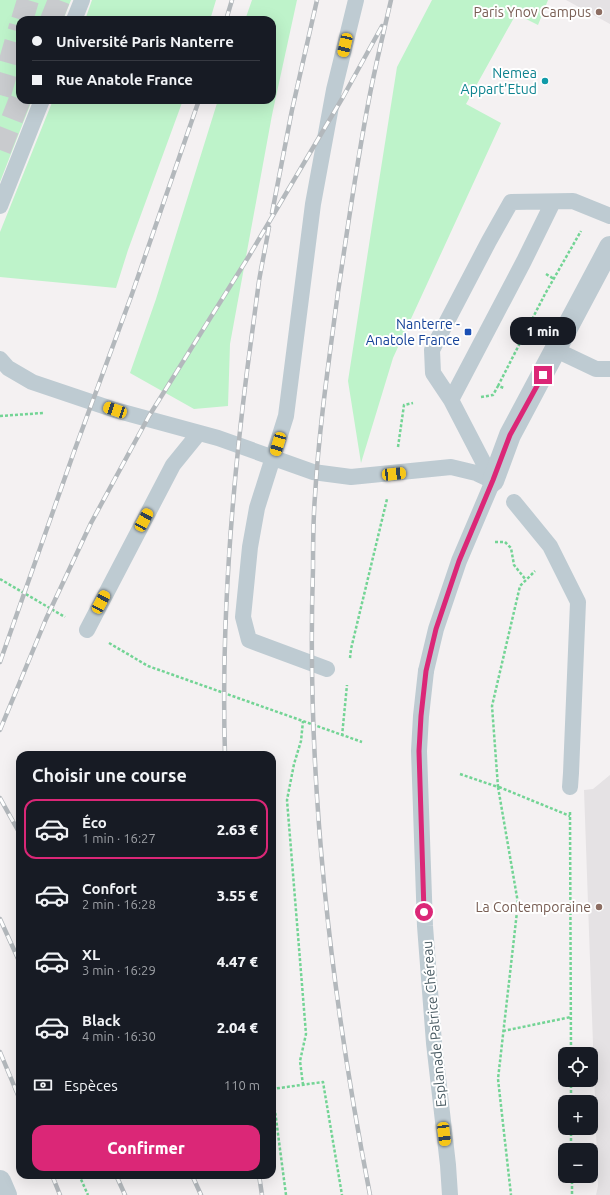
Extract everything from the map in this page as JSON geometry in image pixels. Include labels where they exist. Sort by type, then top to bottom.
[{"type":"street","points":[[493,480],[510,435],[610,247]]},
{"type":"street","points":[[0,1181],[6,1195]]},
{"type":"lane","points":[[76,16],[82,0]]},
{"type":"lane","points":[[327,668],[249,640],[243,617],[250,547],[257,508],[286,416],[313,204],[334,90],[356,0]]},
{"type":"lane","points":[[0,206],[40,104]]},
{"type":"lane","points":[[493,480],[451,400],[433,374],[432,350],[511,202],[572,201],[610,216]]},
{"type":"lane","points":[[451,400],[524,261],[553,202]]},
{"type":"lane","points":[[556,350],[596,369],[610,369]]},
{"type":"lane","points":[[0,359],[8,368],[32,382],[115,410],[199,433],[313,472],[351,477],[451,467],[476,472],[493,480]]},
{"type":"lane","points":[[87,630],[173,465],[199,433]]},
{"type":"lane","name":"Esplanade Patrice Chéreau","points":[[450,1195],[434,1043],[425,926],[419,751],[421,716],[426,671],[436,629],[459,561],[493,480]]},
{"type":"lane","points":[[514,502],[550,546],[578,602],[570,787]]},
{"type":"path","points":[[478,397],[492,395],[498,386],[545,294],[582,230]]},
{"type":"path","points":[[498,386],[508,390]]},
{"type":"path","points":[[397,452],[404,405],[413,403]]},
{"type":"path","points":[[349,665],[351,649],[388,495]]},
{"type":"path","points":[[490,544],[505,542],[511,548],[514,566],[526,580]]},
{"type":"path","points":[[511,1195],[498,1079],[518,904],[498,786],[492,706],[520,586],[531,574]]},
{"type":"path","points":[[0,579],[148,666],[362,742]]},
{"type":"path","points":[[342,736],[347,681]]},
{"type":"path","points":[[303,721],[301,741],[286,800],[306,1034],[300,1061],[303,1085]]},
{"type":"path","points":[[460,774],[498,786],[570,816]]},
{"type":"path","points":[[570,787],[571,1047]]},
{"type":"path","points":[[504,1030],[571,1017]]},
{"type":"path","points":[[276,1088],[323,1082],[342,1195]]},
{"type":"path","points":[[276,1119],[286,1195]]},
{"type":"path","points":[[81,1179],[88,1195]]},
{"type":"path","points":[[572,1183],[572,1195]]},
{"type":"shaded area","name":"Paris Ynov Campus","points":[[566,0],[610,0],[610,24]]},
{"type":"shaded area","name":"La Contemporaine","points":[[610,775],[610,1195],[596,1195],[598,1186],[598,1143],[596,1143],[596,1135],[598,1135],[598,1095],[595,1095],[594,1087],[598,1087],[598,1047],[593,1047],[584,790],[593,789]]},
{"type":"green space","points":[[0,0],[71,0],[65,16],[16,16],[16,104],[30,104],[0,182]]},
{"type":"green space","points":[[92,0],[216,0],[211,16],[86,16]]},
{"type":"green space","points":[[252,0],[297,0],[276,97],[276,16],[246,16]]},
{"type":"green space","points":[[432,0],[548,0],[538,25],[516,14],[466,104],[501,123],[393,358],[361,463],[348,381],[397,67]]},
{"type":"green space","points":[[51,104],[182,104],[128,250],[116,288],[0,277],[0,232]]},
{"type":"green space","points":[[217,104],[274,104],[230,344],[228,406],[194,409],[130,373],[156,299]]},
{"type":"tunnel","points":[[23,16],[28,0]]},
{"type":"tunnel","points":[[53,16],[59,0]]},
{"type":"tunnel","points":[[0,95],[16,40]]},
{"type":"tunnel","points":[[0,150],[18,104]]},
{"type":"railway","points":[[227,16],[232,0]]},
{"type":"railway","points":[[272,213],[292,110],[317,0]]},
{"type":"railway","points":[[370,1195],[343,1040],[324,884],[317,805],[313,726],[313,533],[319,445],[338,292],[365,119],[391,0]]},
{"type":"railway","points":[[0,730],[46,619],[91,523],[149,416],[249,256],[343,97],[382,26]]},
{"type":"railway","points":[[0,662],[75,449],[132,294],[198,104]]},
{"type":"railway","points":[[225,751],[224,659],[228,563],[236,467],[259,281],[269,227]]},
{"type":"railway","points":[[0,798],[16,827]]},
{"type":"railway","points":[[0,919],[16,954]]},
{"type":"railway","points":[[0,1052],[16,1090]]},
{"type":"railway","points":[[54,1179],[60,1195]]},
{"type":"railway","points":[[118,1179],[125,1195]]},
{"type":"railway","points":[[194,1179],[201,1195]]},
{"type":"railway","points":[[260,1179],[262,1195]]},
{"type":"place","name":"Paris Ynov Campus","points":[[599,12]]},
{"type":"place","name":"Nemea Appart'Etud","points":[[545,81]]},
{"type":"place","name":"Nanterre - Anatole France","points":[[468,332]]},
{"type":"place","name":"La Contemporaine","points":[[599,907]]},
{"type":"route","points":[[424,912],[419,751],[426,671],[436,629],[459,561],[510,435],[543,375]]}]
